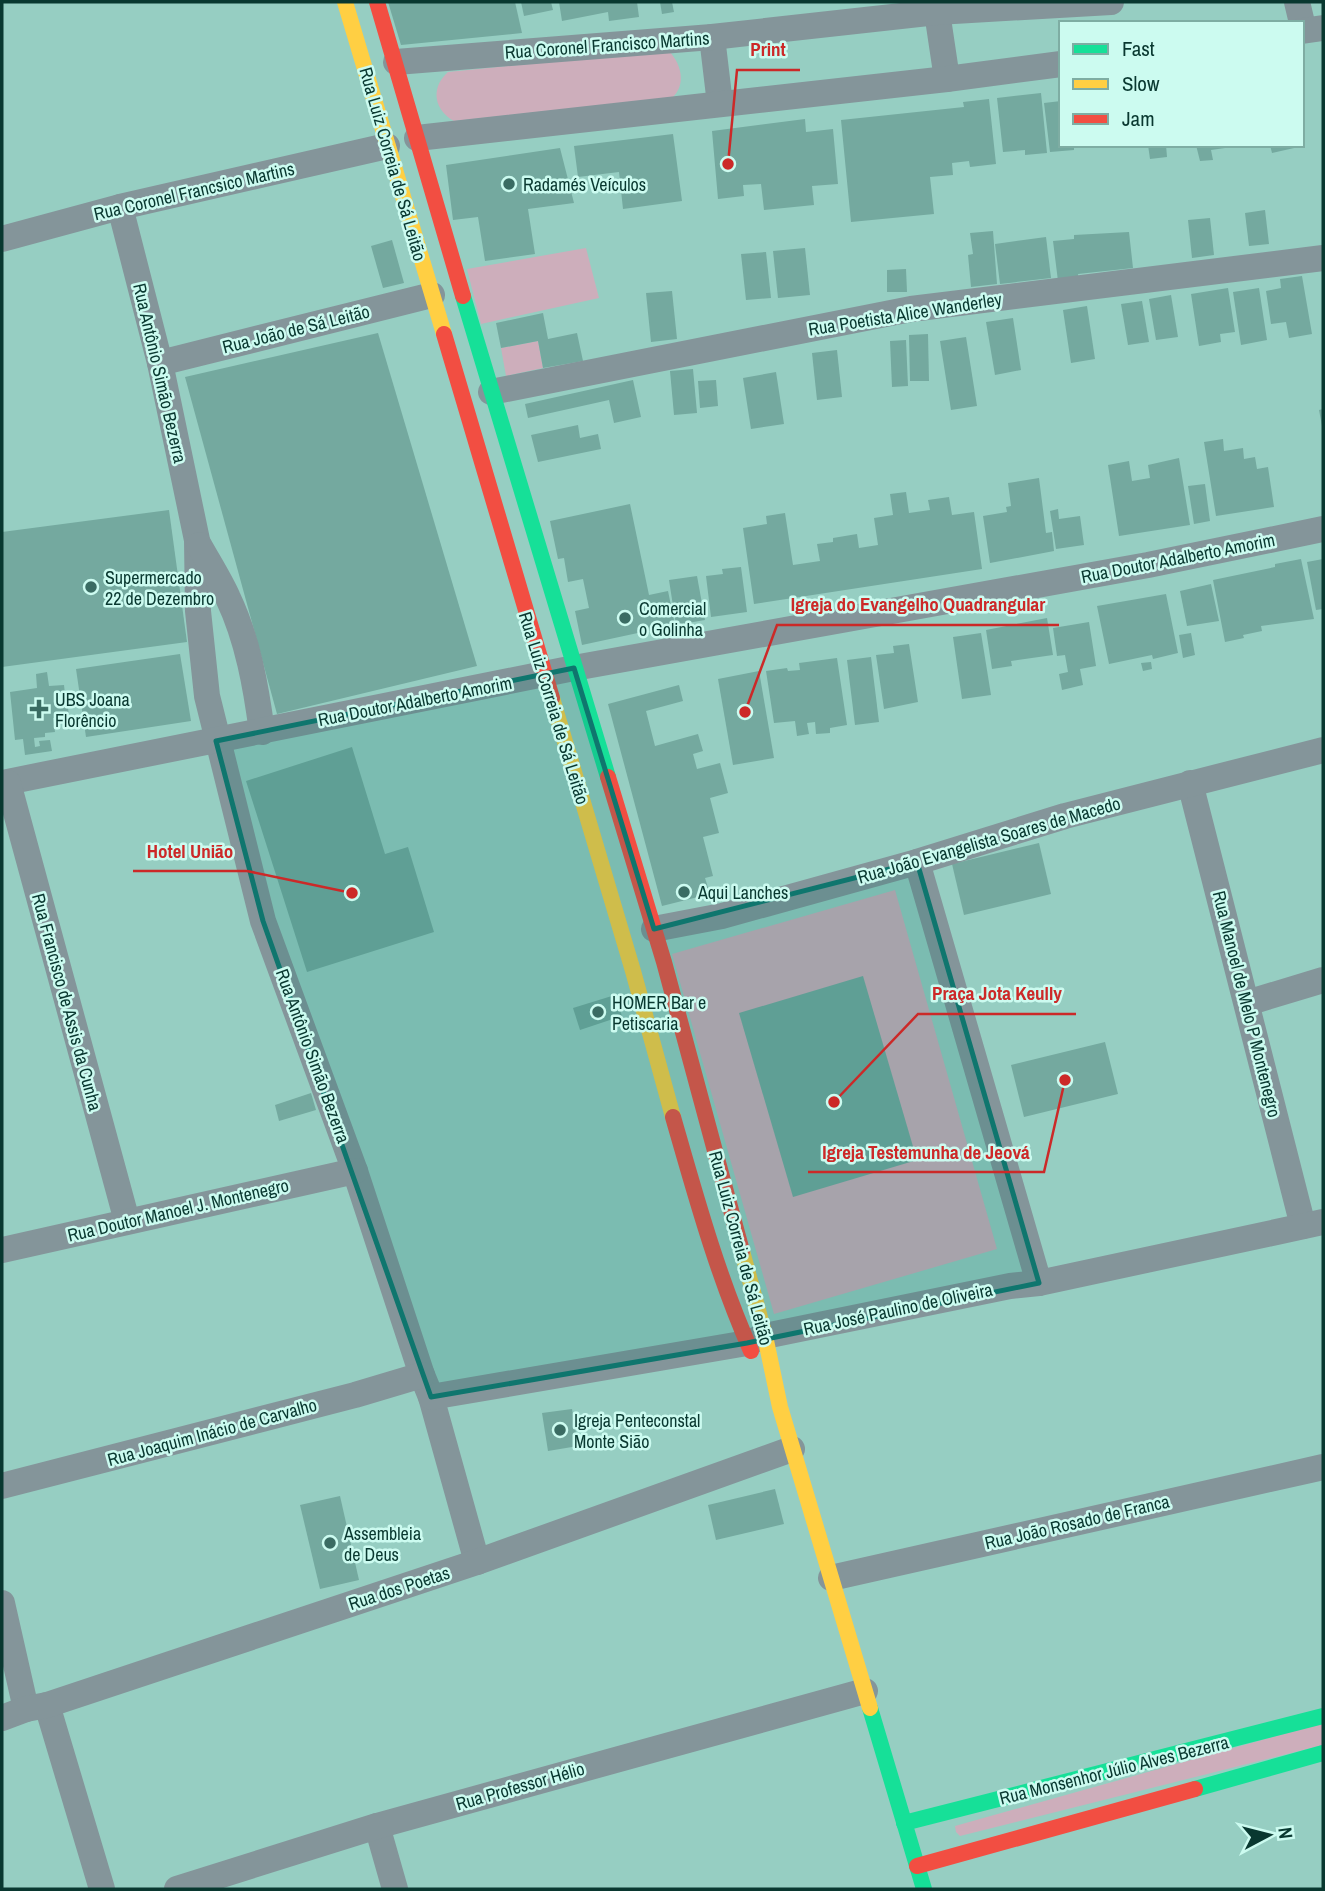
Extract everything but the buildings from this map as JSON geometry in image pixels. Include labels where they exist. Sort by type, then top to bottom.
[{"type":"main road","name":"Rua Luiz Correia de Sá Leitão","points":[[345,2],[633,971],[709,1245],[730,1304],[756,1339]]},
{"type":"main road","name":"Rua Luiz Correia de Sá Leitão","points":[[377,2],[491,392],[654,929],[756,1339],[780,1407],[924,1889]]},
{"type":"main road","name":"Rua Monsenhor Júlio Alves Bezerra","points":[[904,1823],[1323,1716]]},
{"type":"main road","name":"Rua Monsenhor Júlio Alves Bezerra","points":[[917,1866],[1323,1753]]},
{"type":"street","name":"Rua Coronel Francisco Martins","points":[[396,62],[712,37],[937,12],[1111,2]]},
{"type":"street","points":[[1297,2],[1307,27]]},
{"type":"street","points":[[937,12],[947,79]]},
{"type":"street","points":[[712,37],[720,104]]},
{"type":"street","points":[[417,138],[1059,64]]},
{"type":"street","name":"Rua Coronel Francsico Martins","points":[[2,239],[120,207],[387,146]]},
{"type":"street","name":"Rua Antônio Simão Bezerra","points":[[120,207],[160,363],[197,541],[198,611],[207,696],[216,741],[263,921],[355,1171],[426,1385],[477,1562]]},
{"type":"street","name":"Rua Poetista Alice Wanderley","points":[[491,392],[911,309],[1323,258]]},
{"type":"street","name":"Rua João de Sá Leitão","points":[[160,363],[432,295]]},
{"type":"street","name":"Rua Doutor Adalberto Amorim","points":[[5,783],[574,668],[1148,565],[1323,529]]},
{"type":"street","name":"Rua Antônio Simão Bezerra","points":[[197,541],[229,599],[243,640],[257,694],[262,732]]},
{"type":"street","name":"Rua João Evangelista Soares de Macedo","points":[[654,929],[722,916],[917,862],[1065,816],[1323,750]]},
{"type":"street","name":"Rua Francisco de Assis da Cunha","points":[[5,783],[127,1221]]},
{"type":"street","name":"Rua Manoel de Melo P Montenegro","points":[[1190,783],[1247,1003],[1313,1224]]},
{"type":"street","points":[[917,862],[1039,1283]]},
{"type":"street","points":[[1247,1003],[1323,980]]},
{"type":"street","name":"Rua Doutor Manoel J. Montenegro","points":[[2,1250],[355,1171]]},
{"type":"street","name":"Rua José Paulino de Oliveira","points":[[426,1385],[756,1339],[1010,1286],[1039,1283],[1313,1224]]},
{"type":"street","name":"Rua Joaquim Inácio de Carvalho","points":[[2,1486],[302,1409],[426,1385]]},
{"type":"street","name":"Rua dos Poetas","points":[[25,1711],[477,1562],[792,1449]]},
{"type":"street","name":"Rua João Rosado de Franca","points":[[831,1578],[1323,1467]]},
{"type":"street","points":[[2,1603],[25,1711],[102,1889]]},
{"type":"street","name":"Rua Professor Hélio","points":[[177,1889],[377,1826],[865,1691]]},
{"type":"street","points":[[377,1826],[395,1889]]},
{"type":"highlighted area","points":[[574,668],[654,929],[917,862],[1039,1283],[747,1343],[431,1397],[263,921],[216,741]]},
{"type":"shaded area","points":[[668,50],[679,67],[681,80],[672,98],[454,121],[442,111],[437,98],[439,85],[448,72]]},
{"type":"shaded area","points":[[586,248],[599,298],[481,324],[467,269]]},
{"type":"shaded area","points":[[538,341],[543,368],[506,376],[501,348]]},
{"type":"shaded area","points":[[895,890],[997,1249],[774,1314],[672,954]]},
{"type":"shaded area","points":[[1323,1723],[1323,1745],[960,1836],[956,1832],[955,1826]]},
{"type":"traffic: fast","points":[[463,296],[608,777]]},
{"type":"traffic: fast","points":[[870,1708],[924,1889]]},
{"type":"traffic: fast","points":[[904,1823],[1323,1716]]},
{"type":"traffic: fast","points":[[1195,1789],[1323,1753]]},
{"type":"traffic: slow","points":[[345,2],[444,334]]},
{"type":"traffic: slow","points":[[552,698],[673,1117]]},
{"type":"traffic: slow","points":[[742,1251],[765,1336],[780,1407],[870,1708]]},
{"type":"traffic: jam","points":[[377,2],[463,296]]},
{"type":"traffic: jam","points":[[444,334],[552,698]]},
{"type":"traffic: jam","points":[[608,777],[664,962],[742,1251]]},
{"type":"traffic: jam","points":[[673,1117],[717,1264],[751,1351]]},
{"type":"traffic: jam","points":[[917,1866],[1195,1789]]},
{"type":"place","name":"Print","points":[[728,164]]},
{"type":"place","name":"Radamés Veículos","points":[[509,184]]},
{"type":"place","name":"Supermercado 22 de Dezembro","points":[[91,587]]},
{"type":"place","name":"Comercial o Golinha","points":[[625,618]]},
{"type":"place","name":"UBS Joana Florêncio","points":[[39,709]]},
{"type":"place","name":"Igreja do Evangelho Quadrangular","points":[[745,712]]},
{"type":"place","name":"Aqui Lanches","points":[[684,892]]},
{"type":"place","name":"Hotel União","points":[[352,893]]},
{"type":"place","name":"HOMER Bar e Petiscaria","points":[[598,1012]]},
{"type":"place","name":"Igreja Testemunha de Jeová","points":[[1065,1080]]},
{"type":"place","name":"Praça Jota Keully","points":[[834,1102]]},
{"type":"place","name":"Igreja Penteconstal Monte Sião","points":[[560,1430]]},
{"type":"place","name":"Assembleia de Deus","points":[[330,1543]]}]
